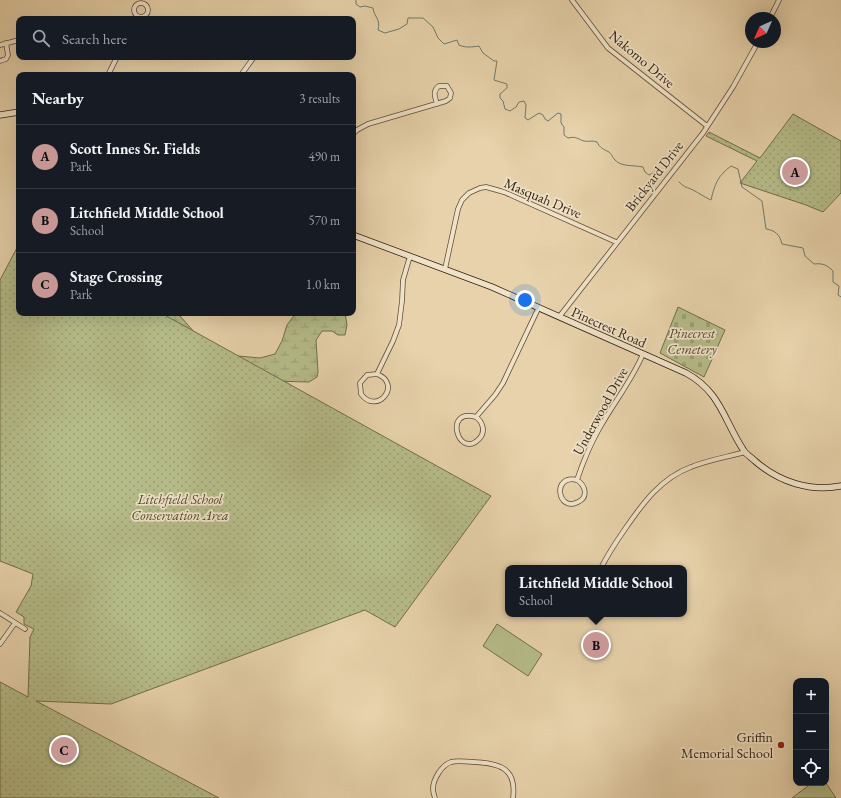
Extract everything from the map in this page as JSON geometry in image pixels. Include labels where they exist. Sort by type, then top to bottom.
[{"type":"street","name":"Nakomo Drive","points":[[572,0],[608,48],[707,126]]},
{"type":"street","points":[[773,12],[779,0]]},
{"type":"street","points":[[0,44],[16,41]]},
{"type":"street","points":[[0,61],[6,59],[8,54],[6,43]]},
{"type":"street","name":"Brickyard Drive","points":[[558,318],[707,126],[733,87],[755,48]]},
{"type":"street","points":[[110,72],[116,60]]},
{"type":"street","points":[[243,72],[252,60]]},
{"type":"street","points":[[356,131],[368,124],[437,104],[446,101],[450,98],[450,90],[447,86],[442,85],[435,89],[434,94],[437,104]]},
{"type":"street","points":[[0,114],[16,112]]},
{"type":"street","name":"Masquah Drive","points":[[444,269],[460,204],[469,192],[486,187],[504,192],[616,242]]},
{"type":"street","name":"Pinecrest Road","points":[[356,236],[492,287],[558,318],[686,373],[705,385],[713,394],[745,452],[763,468],[793,484],[824,488],[841,486]]},
{"type":"street","points":[[377,374],[399,325],[403,280],[410,256]]},
{"type":"street","points":[[476,417],[503,383],[538,309]]},
{"type":"street","name":"Underwood Drive","points":[[577,480],[581,466],[593,439],[632,377],[642,354]]},
{"type":"street","points":[[377,374],[381,375],[386,380],[388,392],[380,400],[369,401],[361,394],[360,383],[367,375],[377,374]]},
{"type":"street","points":[[467,416],[476,417],[482,424],[483,432],[481,436],[475,442],[470,443],[462,441],[456,429],[459,420],[467,416]]},
{"type":"street","points":[[602,565],[608,553],[639,509],[652,493],[661,485],[692,466],[745,452]]},
{"type":"street","points":[[573,479],[577,480],[584,485],[585,494],[577,503],[568,503],[562,498],[560,490],[561,487],[566,481],[573,479]]},
{"type":"street","points":[[0,613],[25,629]]},
{"type":"street","points":[[0,644],[15,623]]},
{"type":"street","points":[[435,798],[433,789],[436,778],[448,764],[458,762],[488,762],[499,765],[513,780],[513,798]]},
{"type":"green space","points":[[793,114],[841,141],[841,193],[823,212],[740,183],[757,161],[706,136],[709,132],[760,158]]},
{"type":"green space","name":"Litchfield School Conservation Area","points":[[16,250],[16,316],[166,316],[491,496],[395,627],[365,610],[111,704],[36,701],[219,798],[0,798],[0,682],[28,697],[30,637],[34,629],[24,624],[24,617],[16,612],[31,586],[33,574],[0,561],[0,280]]},
{"type":"green space","name":"Pinecrest Cemetery","points":[[678,307],[725,330],[704,377],[660,353]]},
{"type":"green space","points":[[155,316],[180,316],[203,342],[219,352],[238,356],[260,358],[275,354],[282,341],[287,325],[294,316],[346,316],[347,325],[345,335],[338,335],[332,331],[322,331],[316,340],[318,372],[317,377],[309,382],[228,380],[205,364],[194,384],[185,420],[178,440],[177,455],[166,468],[154,488],[148,508],[140,525],[134,532],[124,522],[115,518],[106,531],[98,555],[91,560],[79,551],[72,537],[73,521],[93,494],[100,478],[120,457],[127,443],[138,409],[161,382],[165,369],[148,341],[148,328]]},
{"type":"green space","points":[[497,624],[542,654],[528,676],[483,646]]},
{"type":"green space","points":[[808,786],[828,786],[836,798],[792,798]]},
{"type":"waterway","points":[[356,0],[356,4],[360,7],[365,6],[373,8],[379,23],[378,30],[385,33],[399,29],[407,24],[408,18],[423,18],[433,27],[438,38],[444,44],[457,40],[459,45],[462,46],[479,46],[483,53],[494,61],[497,61],[494,80],[507,84],[507,88],[500,94],[500,98],[503,101],[505,109],[510,111],[516,107],[519,102],[524,101],[526,105],[525,118],[528,120],[539,113],[548,121],[558,113],[561,114],[561,123],[564,127],[564,135],[568,138],[571,137],[584,141],[597,142],[599,146],[610,153],[614,159],[621,164],[643,167],[645,172],[649,175],[657,171]]},
{"type":"waterway","points":[[679,182],[711,200],[716,184],[723,173],[731,166],[738,169],[742,187],[762,201],[766,229],[772,230],[777,234],[782,244],[803,248],[805,256],[814,264],[822,264],[831,269],[833,271],[833,282],[839,286],[838,295],[841,297]]},
{"type":"place","name":"Scott Innes Sr. Fields","points":[[795,172]]},
{"type":"place","name":"Litchfield Middle School","points":[[596,645]]},
{"type":"place","name":"Griffin Memorial School","points":[[781,745]]},
{"type":"place","name":"Stage Crossing","points":[[64,750]]}]
